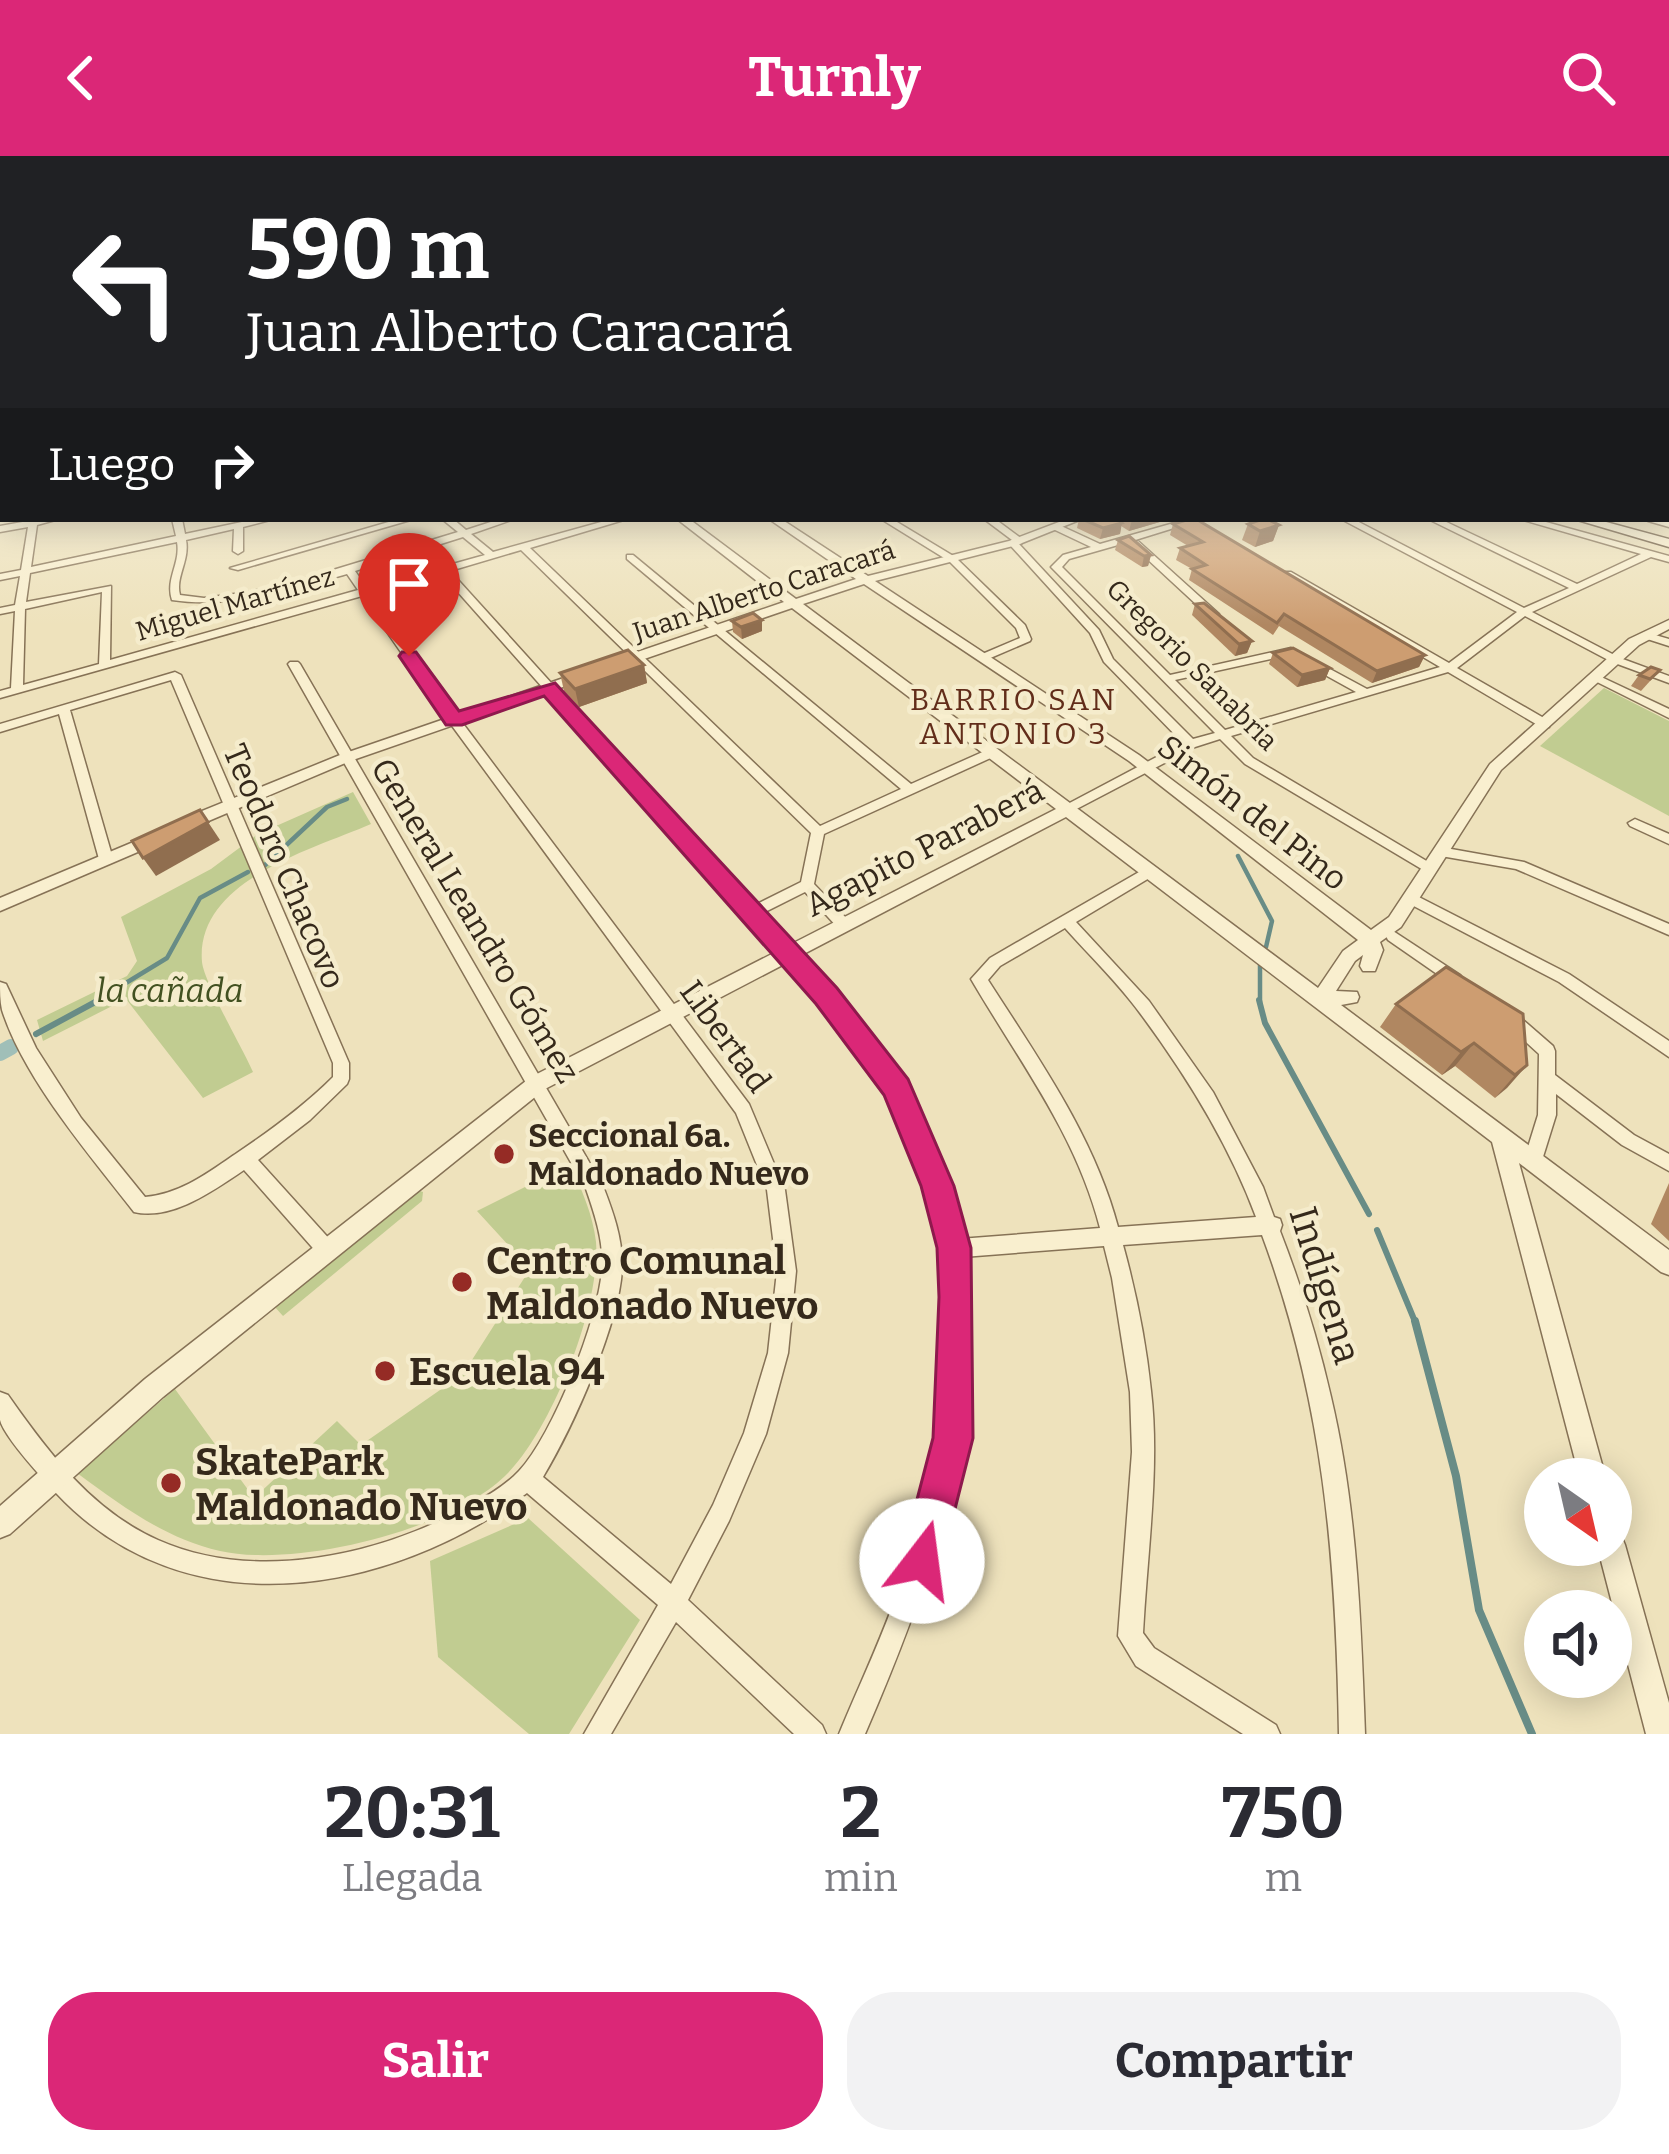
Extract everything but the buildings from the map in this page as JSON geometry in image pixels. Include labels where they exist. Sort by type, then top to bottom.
[{"type":"main road","points":[[1592,522],[1669,541]]},
{"type":"main road","points":[[1606,522],[1669,541]]},
{"type":"street","points":[[3,527],[38,522]]},
{"type":"street","points":[[178,522],[184,561],[172,587],[176,598],[190,603],[254,593],[499,522]]},
{"type":"street","points":[[0,577],[259,522]]},
{"type":"street","points":[[235,568],[398,522]]},
{"type":"street","points":[[450,522],[492,556]]},
{"type":"street","name":"Miguel Martínez","points":[[0,695],[611,522]]},
{"type":"street","points":[[686,522],[1669,1264]]},
{"type":"street","name":"Simón del Pino","points":[[779,522],[1144,767],[1370,939]]},
{"type":"street","points":[[891,522],[952,559],[1022,627],[1026,639],[984,657]]},
{"type":"street","name":"Gregorio Sanabria","points":[[993,522],[1095,632],[1108,660],[1191,743]]},
{"type":"street","name":"Juan Alberto Caracará","points":[[0,904],[345,758],[793,602],[1016,542],[1069,522]]},
{"type":"street","points":[[1073,536],[1079,553],[1186,522]]},
{"type":"street","points":[[1199,522],[1209,528]]},
{"type":"street","points":[[1352,522],[1616,660],[1669,680]]},
{"type":"street","points":[[1439,522],[1575,587]]},
{"type":"street","points":[[1536,522],[1669,559]]},
{"type":"street","points":[[17,691],[20,607],[29,572],[32,523]]},
{"type":"street","points":[[1056,527],[1102,548]]},
{"type":"street","points":[[238,551],[239,528]]},
{"type":"street","points":[[1132,541],[1221,621]]},
{"type":"street","points":[[523,547],[818,832]]},
{"type":"street","name":"Gregorio Sanabria","points":[[1079,553],[1059,560],[1056,567],[1220,734],[1278,780],[1430,869]]},
{"type":"street","name":"Agapito Paraberá","points":[[0,1524],[52,1475],[326,1249],[538,1083],[1191,743],[1450,668],[1524,612],[1650,554]]},
{"type":"street","points":[[630,557],[910,790]]},
{"type":"street","name":"Libertad","points":[[347,567],[454,720],[743,1109],[764,1149],[778,1198],[784,1261],[778,1347],[753,1442],[725,1508],[597,1734]]},
{"type":"street","points":[[1276,567],[1545,724]]},
{"type":"street","points":[[444,569],[789,953],[897,1088],[927,1150],[954,1248],[957,1388],[944,1485],[914,1589],[852,1734]]},
{"type":"street","points":[[0,611],[106,589],[104,667]]},
{"type":"street","points":[[1378,1043],[1350,1014],[1350,997],[1488,775],[1645,635],[1669,624]]},
{"type":"street","points":[[1645,635],[1669,644]]},
{"type":"street","points":[[1247,641],[1273,652],[1304,656],[1368,694]]},
{"type":"street","points":[[1167,679],[1273,652]]},
{"type":"street","name":"General Leandro Gómez","points":[[294,664],[538,1083],[594,1186],[608,1226],[612,1272],[577,1384],[528,1479]]},
{"type":"street","name":"Teodoro Chacovo","points":[[64,709],[175,676],[341,1063],[341,1078],[244,1158]]},
{"type":"street","points":[[1597,678],[1669,714]]},
{"type":"street","points":[[0,728],[64,709],[106,859]]},
{"type":"street","points":[[818,832],[991,753]]},
{"type":"street","points":[[1635,823],[1669,839]]},
{"type":"street","points":[[807,885],[818,832]]},
{"type":"street","points":[[1440,852],[1519,865],[1669,930]]},
{"type":"street","points":[[1151,871],[981,975],[983,989],[1065,1115],[1113,1239],[1141,1392],[1142,1520],[1128,1617],[1130,1636],[1145,1657],[1267,1734]]},
{"type":"street","points":[[751,913],[807,885]]},
{"type":"street","points":[[807,885],[844,925]]},
{"type":"street","points":[[1411,898],[1564,978],[1669,1050]]},
{"type":"street","name":"Indígena","points":[[1066,920],[1114,967],[1173,1043],[1230,1135],[1273,1225],[1310,1342],[1337,1480],[1352,1734]]},
{"type":"street","points":[[1319,1000],[1348,956],[1394,929]]},
{"type":"street","points":[[1394,929],[1463,986]]},
{"type":"street","points":[[1369,966],[1370,939]]},
{"type":"street","points":[[0,988],[29,1052],[75,1123],[141,1206],[158,1208],[244,1158],[326,1249]]},
{"type":"street","points":[[1319,1000],[1350,997]]},
{"type":"street","points":[[1498,1010],[1547,1051],[1547,1114],[1533,1160]]},
{"type":"street","points":[[1548,1079],[1628,1140],[1669,1163]]},
{"type":"street","points":[[1501,1137],[1587,1458]]},
{"type":"street","points":[[954,1248],[1273,1225]]},
{"type":"street","points":[[0,1403],[52,1475],[86,1510],[169,1557],[219,1572],[328,1569],[450,1527],[528,1479],[673,1602],[813,1734]]},
{"type":"street","points":[[1617,1566],[1662,1734]]},
{"type":"green space","points":[[1604,688],[1669,721],[1669,816],[1540,746]]},
{"type":"green space","name":"la cañada","points":[[353,792],[371,824],[291,857],[237,889],[217,909],[205,934],[204,972],[253,1072],[203,1098],[126,999],[43,1041],[37,1020],[127,976],[137,961],[121,917],[211,869],[258,834]]},
{"type":"green space","points":[[571,1164],[596,1242],[582,1332],[539,1430],[505,1476],[479,1496],[410,1528],[369,1540],[328,1549],[251,1555],[180,1538],[127,1509],[77,1473],[175,1389],[254,1498],[337,1421],[361,1445],[463,1374],[530,1269],[477,1211]]},
{"type":"green space","points":[[417,1190],[423,1192],[422,1201],[283,1316],[274,1306]]},
{"type":"green space","points":[[528,1518],[640,1620],[569,1734],[529,1734],[438,1657],[430,1561]]},
{"type":"waterway","points":[[264,866],[327,807],[347,799]]},
{"type":"waterway","points":[[1238,856],[1272,921],[1266,947]]},
{"type":"waterway","points":[[93,1003],[167,958],[200,898],[248,872]]},
{"type":"waterway","points":[[1260,964],[1260,1003]]},
{"type":"waterway","points":[[36,1034],[99,1000]]},
{"type":"waterway","points":[[1259,1000],[1265,1023],[1369,1214]]},
{"type":"waterway","points":[[0,1053],[11,1047]]},
{"type":"waterway","points":[[1377,1230],[1415,1323]]},
{"type":"waterway","points":[[1415,1323],[1456,1476],[1479,1610],[1532,1734]]},
{"type":"place","name":"Seccional 6a. Maldonado Nuevo","points":[[504,1154]]},
{"type":"place","name":"Centro Comunal Maldonado Nuevo","points":[[462,1282]]},
{"type":"place","name":"Escuela 94","points":[[385,1371]]},
{"type":"place","name":"SkatePark Maldonado Nuevo","points":[[171,1483]]},
{"type":"district","name":"BARRIO SAN ANTONIO 3","points":[[1014,717]]},
{"type":"route","points":[[409,656],[454,720],[548,688],[826,996],[897,1088],[927,1150],[938,1186],[954,1248],[957,1297],[953,1438],[922,1561]]}]
